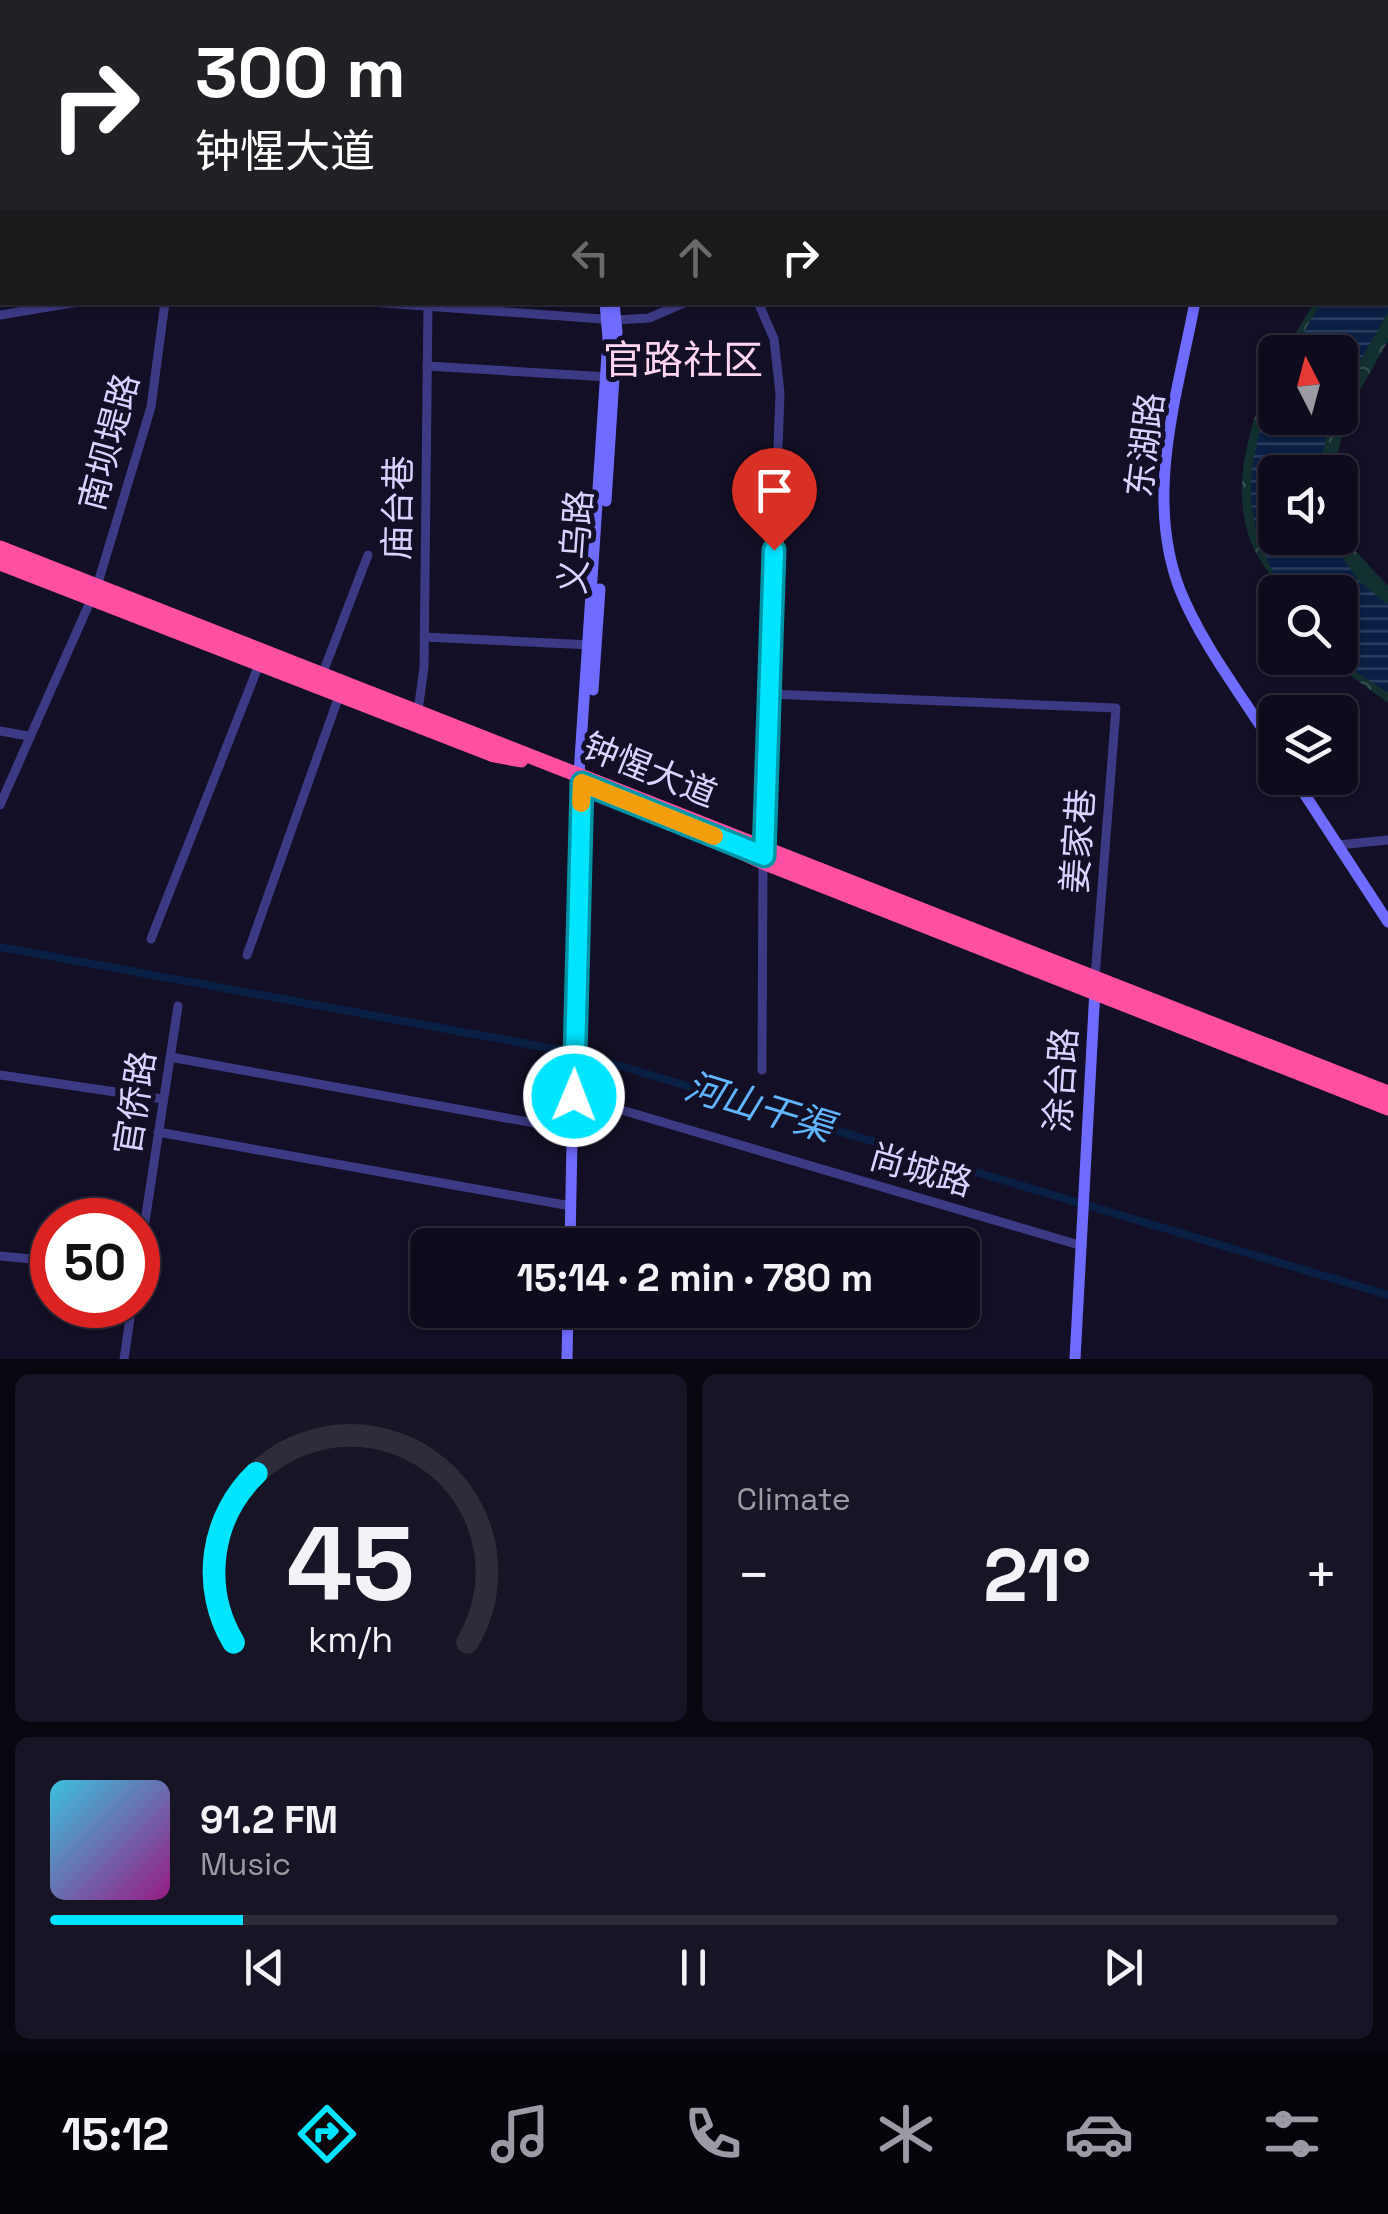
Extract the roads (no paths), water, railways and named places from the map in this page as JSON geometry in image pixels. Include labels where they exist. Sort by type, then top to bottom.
[{"type":"highway","name":"钟惺大道","points":[[0,545],[260,662],[582,778],[875,896],[1007,941],[1095,982],[1388,1104]]},
{"type":"highway","name":"钟惺大道","points":[[0,560],[323,672],[523,756]]},
{"type":"highway","name":"钟惺大道","points":[[875,896],[972,941],[1388,1090]]},
{"type":"main road","name":"义乌路","points":[[605,305],[612,320]]},
{"type":"main road","name":"义乌路","points":[[570,1228],[582,778],[614,305]]},
{"type":"main road","name":"东湖路","points":[[1196,305],[1166,480],[1171,544],[1195,610],[1258,712]]},
{"type":"main road","name":"东湖路","points":[[1196,305],[1163,480],[1167,545],[1191,612],[1258,720]]},
{"type":"main road","points":[[1308,795],[1388,913]]},
{"type":"main road","points":[[1341,845],[1388,922]]},
{"type":"main road","name":"涂台路","points":[[1079,1245],[1095,982]]},
{"type":"main road","points":[[1075,1359],[1079,1245]]},
{"type":"main road","points":[[567,1359],[568,1328]]},
{"type":"street","points":[[432,0],[444,0]]},
{"type":"street","points":[[0,315],[60,305]]},
{"type":"street","name":"南坝堤路","points":[[0,805],[95,590],[151,407],[165,305]]},
{"type":"street","name":"庙台巷","points":[[418,710],[424,637],[428,305]]},
{"type":"street","points":[[440,305],[612,320],[648,318],[679,305]]},
{"type":"street","points":[[759,305],[774,340],[779,376],[764,853],[762,1070]]},
{"type":"street","points":[[427,366],[610,377]]},
{"type":"street","points":[[323,672],[368,556]]},
{"type":"street","points":[[424,637],[593,645]]},
{"type":"street","points":[[151,939],[260,662]]},
{"type":"street","points":[[247,955],[340,693]]},
{"type":"street","name":"姜家巷","points":[[769,694],[1116,708],[1095,982]]},
{"type":"street","points":[[0,731],[28,736]]},
{"type":"street","points":[[1341,845],[1388,840]]},
{"type":"street","name":"官侨路","points":[[148,1198],[178,1006]]},
{"type":"street","points":[[170,1056],[573,1130]]},
{"type":"street","points":[[0,1075],[163,1100]]},
{"type":"street","name":"尚城路","points":[[574,1096],[1079,1245]]},
{"type":"street","points":[[158,1132],[571,1206]]},
{"type":"street","points":[[0,1256],[30,1259]]},
{"type":"street","points":[[124,1359],[129,1328]]},
{"type":"water","points":[[1320,305],[1388,305],[1388,312],[1358,364],[1358,335],[1302,335]]},
{"type":"water","points":[[1259,435],[1327,435],[1322,455],[1258,455],[1258,534],[1251,490]]},
{"type":"water","points":[[1266,555],[1341,555],[1355,575],[1275,575]]},
{"type":"water","points":[[1358,580],[1388,605],[1388,693],[1358,673]]},
{"type":"waterway","name":"河山干渠","points":[[0,947],[577,1053],[1388,1295]]},
{"type":"district","name":"官路社区","points":[[683,360]]}]
